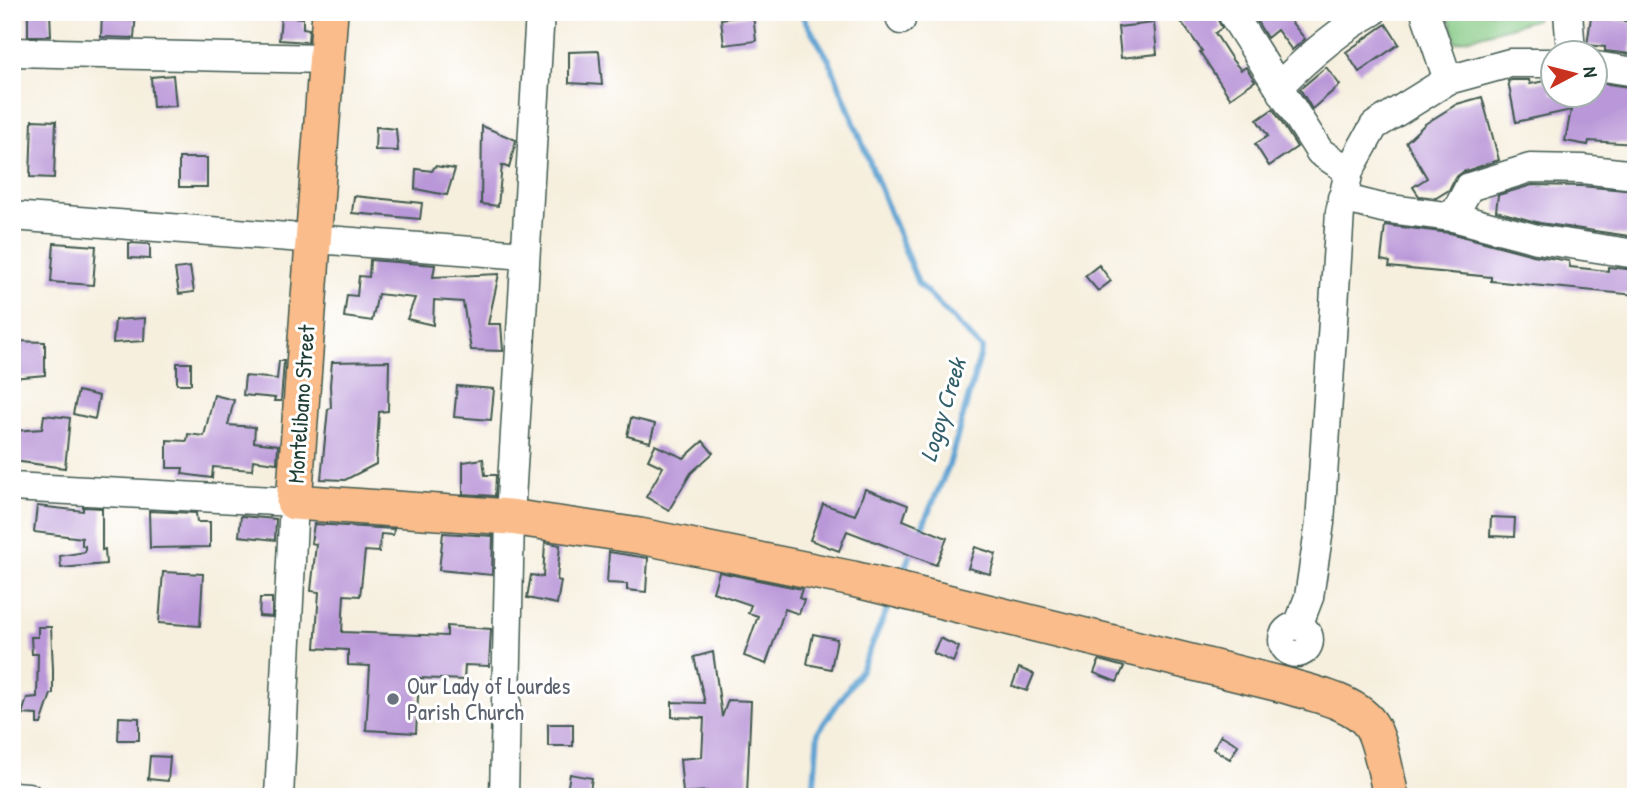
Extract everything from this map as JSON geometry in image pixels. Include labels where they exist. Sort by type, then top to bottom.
[{"type":"main road","name":"Montelibano Street","points":[[294,502],[330,12]]},
{"type":"main road","points":[[294,502],[510,517],[640,536],[853,579],[935,600],[1291,655],[1372,726],[1391,797]]},
{"type":"street","points":[[505,797],[510,517],[540,12]]},
{"type":"street","points":[[1279,86],[1307,58],[1352,23],[1372,12]]},
{"type":"street","points":[[1425,12],[1448,80]]},
{"type":"street","points":[[1567,12],[1570,38]]},
{"type":"street","points":[[1237,15],[1320,152],[1349,170]]},
{"type":"street","points":[[12,51],[325,60]]},
{"type":"street","points":[[1291,655],[1309,597],[1320,523],[1342,198],[1349,170],[1374,126],[1448,80],[1510,62],[1540,63]]},
{"type":"street","points":[[1610,68],[1636,72]]},
{"type":"street","points":[[1453,217],[1469,187],[1530,168],[1582,169],[1636,175]]},
{"type":"street","points":[[1342,198],[1382,208],[1453,217],[1537,239],[1636,254]]},
{"type":"street","points":[[12,216],[525,255]]},
{"type":"street","points":[[12,487],[294,502]]},
{"type":"street","name":"Montelibano Street","points":[[279,797],[294,502]]},
{"type":"street","points":[[12,796],[29,797]]},
{"type":"green space","points":[[1448,12],[1535,12],[1537,19],[1456,42]]},
{"type":"building","points":[[28,12],[50,12],[51,36],[28,36]]},
{"type":"building","points":[[102,12],[136,12],[134,38],[101,37]]},
{"type":"building","points":[[1179,12],[1214,12],[1222,28],[1215,33],[1233,61],[1241,70],[1246,67],[1255,81],[1230,98],[1180,20],[1184,20]]},
{"type":"building","points":[[1261,12],[1296,12],[1289,19],[1305,39],[1292,50],[1277,30],[1267,38],[1255,18]]},
{"type":"building","points":[[753,15],[756,41],[724,45],[721,19]]},
{"type":"building","points":[[281,16],[303,18],[303,28],[309,29],[308,42],[279,40]]},
{"type":"building","points":[[1591,17],[1633,22],[1631,54],[1610,52],[1610,38],[1588,38]]},
{"type":"building","points":[[1154,23],[1157,54],[1121,58],[1118,27]]},
{"type":"building","points":[[1386,24],[1399,44],[1359,72],[1346,52]]},
{"type":"building","points":[[599,51],[602,85],[569,83],[569,52]]},
{"type":"building","points":[[1326,67],[1340,85],[1312,109],[1300,89]]},
{"type":"building","points":[[173,75],[176,106],[153,107],[151,77]]},
{"type":"building","points":[[1529,80],[1530,84],[1540,82],[1540,108],[1610,108],[1610,84],[1636,88],[1636,144],[1589,141],[1588,145],[1565,141],[1571,110],[1516,122],[1508,81]]},
{"type":"building","points":[[1482,97],[1499,160],[1463,172],[1455,178],[1449,190],[1436,198],[1419,196],[1413,187],[1427,178],[1406,142],[1425,124],[1457,104]]},
{"type":"building","points":[[1273,109],[1297,147],[1269,166],[1255,144],[1268,136],[1257,120]]},
{"type":"building","points":[[32,120],[56,121],[54,178],[30,177]]},
{"type":"building","points":[[482,126],[516,140],[509,168],[502,165],[498,206],[481,204]]},
{"type":"building","points":[[376,127],[396,129],[398,151],[375,150]]},
{"type":"building","points":[[179,158],[207,158],[207,187],[179,187]]},
{"type":"building","points":[[435,166],[455,169],[447,195],[415,189],[416,169],[432,171]]},
{"type":"building","points":[[1532,185],[1636,191],[1636,237],[1540,223],[1496,211],[1498,195]]},
{"type":"building","points":[[354,196],[422,203],[420,219],[352,213]]},
{"type":"building","points":[[1385,225],[1450,233],[1533,255],[1569,261],[1570,267],[1608,271],[1608,267],[1636,270],[1636,295],[1491,281],[1491,277],[1389,267],[1390,262],[1381,260]]},
{"type":"building","points":[[54,243],[96,246],[93,285],[51,282]]},
{"type":"building","points":[[129,243],[150,244],[150,259],[129,258]]},
{"type":"building","points":[[370,260],[435,265],[433,277],[499,274],[488,324],[501,324],[503,351],[471,350],[463,302],[434,300],[433,325],[407,319],[415,298],[378,294],[372,321],[344,317],[347,295],[357,296],[359,276],[369,277]]},
{"type":"building","points":[[1099,265],[1111,281],[1098,291],[1085,276]]},
{"type":"building","points":[[190,267],[194,292],[179,294],[175,269]]},
{"type":"building","points":[[145,318],[144,341],[113,343],[115,320]]},
{"type":"building","points":[[14,341],[45,342],[45,375],[12,378]]},
{"type":"building","points":[[279,361],[284,361],[281,401],[243,395],[245,376],[277,379]]},
{"type":"building","points":[[389,361],[388,411],[379,412],[376,464],[345,480],[321,479],[328,409],[331,408],[332,362]]},
{"type":"building","points":[[177,363],[191,363],[191,384],[177,384]]},
{"type":"building","points":[[457,386],[494,389],[491,420],[454,417]]},
{"type":"building","points":[[78,391],[99,396],[95,419],[73,414]]},
{"type":"building","points":[[214,395],[234,400],[228,425],[255,427],[254,442],[278,445],[277,463],[253,460],[252,470],[213,467],[212,478],[182,474],[183,468],[167,468],[167,440],[187,441],[188,434],[204,436]]},
{"type":"building","points":[[44,415],[70,418],[65,468],[14,461],[13,431],[42,429]]},
{"type":"building","points":[[631,418],[655,424],[650,442],[627,436]]},
{"type":"building","points":[[703,441],[713,453],[691,473],[669,510],[646,497],[663,467],[648,460],[655,445],[684,458]]},
{"type":"building","points":[[483,459],[485,475],[496,475],[495,496],[463,494],[463,462]]},
{"type":"building","points":[[865,489],[908,505],[903,520],[947,538],[936,565],[847,531],[839,551],[810,540],[823,504],[855,515]]},
{"type":"building","points":[[37,506],[83,511],[83,507],[102,508],[102,550],[105,549],[106,564],[61,568],[60,556],[85,552],[82,538],[34,532]]},
{"type":"building","points":[[149,511],[196,513],[197,522],[210,522],[210,547],[150,548]]},
{"type":"building","points":[[241,516],[276,519],[275,540],[239,536]]},
{"type":"building","points":[[1491,517],[1515,518],[1514,537],[1490,536]]},
{"type":"building","points":[[314,524],[394,529],[393,535],[381,534],[379,552],[365,551],[360,596],[344,595],[342,632],[447,636],[447,626],[491,629],[489,666],[465,665],[464,680],[419,678],[416,733],[366,730],[370,666],[348,665],[348,650],[315,648],[319,592],[311,591],[316,544],[311,543]]},
{"type":"building","points":[[443,533],[493,536],[492,575],[439,570]]},
{"type":"building","points":[[545,542],[560,545],[557,580],[561,581],[557,604],[527,598],[531,575],[543,577]]},
{"type":"building","points":[[975,547],[996,554],[990,574],[968,568]]},
{"type":"building","points":[[609,552],[648,558],[646,592],[627,590],[627,584],[607,583]]},
{"type":"building","points":[[163,572],[203,574],[200,626],[159,623]]},
{"type":"building","points":[[719,572],[802,589],[799,598],[804,600],[799,614],[785,609],[766,664],[744,656],[758,616],[748,613],[751,605],[713,592]]},
{"type":"building","points":[[260,598],[272,598],[272,617],[259,616]]},
{"type":"building","points":[[38,627],[51,627],[53,669],[53,694],[41,724],[37,724],[37,715],[22,714],[27,698],[37,697],[38,654],[32,654],[31,637],[38,637]]},
{"type":"building","points":[[813,634],[837,639],[831,669],[807,664]]},
{"type":"building","points":[[940,638],[959,647],[953,662],[933,653]]},
{"type":"building","points":[[713,652],[722,717],[728,700],[751,701],[747,794],[708,797],[707,791],[683,793],[680,759],[702,757],[704,718],[672,717],[672,702],[705,703],[694,657]]},
{"type":"building","points":[[1099,660],[1124,667],[1117,682],[1094,673]]},
{"type":"building","points":[[1019,668],[1034,674],[1027,691],[1012,686]]},
{"type":"building","points":[[119,717],[139,718],[139,740],[118,740]]},
{"type":"building","points":[[548,724],[573,724],[573,746],[548,746]]},
{"type":"building","points":[[1221,735],[1238,745],[1230,759],[1213,749]]},
{"type":"building","points":[[150,756],[170,757],[168,781],[148,779]]},
{"type":"building","points":[[570,774],[592,778],[589,797],[566,797]]},
{"type":"waterway","name":"Logoy Creek","points":[[800,12],[829,60],[918,283],[982,349],[949,465],[919,534]]},
{"type":"waterway","name":"Logoy Creek","points":[[900,579],[912,550]]},
{"type":"waterway","name":"Logoy Creek","points":[[813,797],[818,732],[861,670],[892,598]]},
{"type":"place","name":"Our Lady of Lourdes Parish Church","points":[[393,699]]}]
